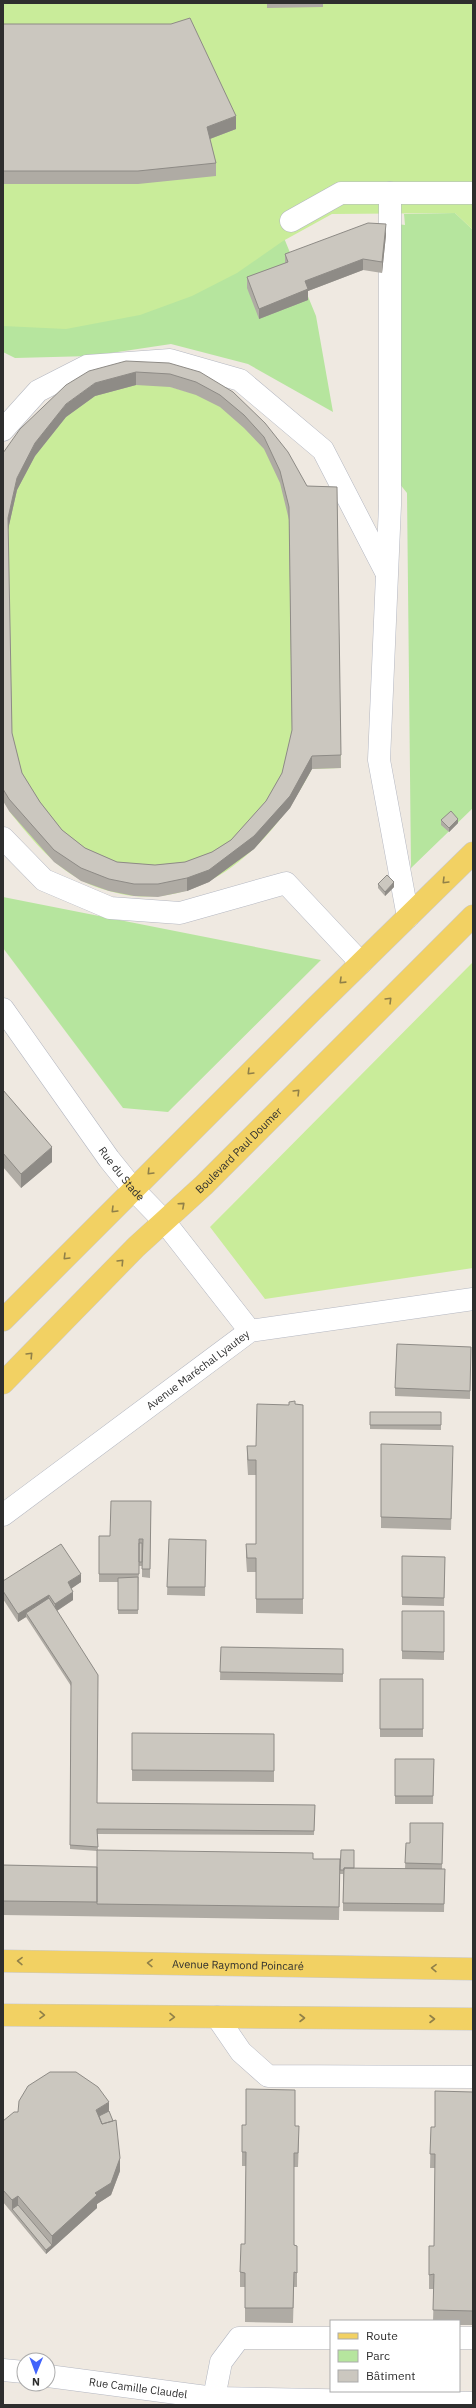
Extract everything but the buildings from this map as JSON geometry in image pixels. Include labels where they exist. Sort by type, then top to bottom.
[{"type":"main road","points":[[3,1320],[360,963],[473,853]]},
{"type":"main road","name":"Boulevard Paul Doumer","points":[[3,1383],[136,1247],[210,1180],[473,916]]},
{"type":"main road","name":"Avenue Raymond Poincaré","points":[[3,1961],[473,1969]]},
{"type":"main road","points":[[3,2015],[473,2019]]},
{"type":"street","points":[[291,221],[341,193],[473,193]]},
{"type":"street","points":[[390,193],[390,495],[379,760],[408,917]]},
{"type":"street","points":[[3,430],[38,391],[87,366],[170,360],[240,380],[323,450],[387,574]]},
{"type":"street","points":[[3,838],[44,880],[110,908],[180,913],[286,883],[360,963]]},
{"type":"street","name":"Rue du Stade","points":[[3,1009],[109,1158],[134,1190],[164,1221],[250,1331]]},
{"type":"street","name":"Avenue Maréchal Lyautey","points":[[3,1515],[250,1331],[473,1299]]},
{"type":"street","points":[[217,2017],[241,2052],[268,2076],[473,2077]]},
{"type":"street","points":[[214,2398],[221,2362],[239,2338],[330,2338]]},
{"type":"street","points":[[460,2338],[473,2338]]},
{"type":"street","points":[[3,2370],[16,2371]]},
{"type":"street","name":"Rue Camille Claudel","points":[[56,2377],[214,2398],[349,2403],[473,2403]]},
{"type":"green space","points":[[3,3],[473,3],[473,230],[455,213],[332,214],[283,241],[237,273],[192,296],[140,315],[66,329],[3,326]]},
{"type":"green space","points":[[473,3],[275,216],[316,316],[333,412],[248,364],[171,344],[91,356],[15,358],[3,352],[3,248]]},
{"type":"green space","points":[[455,213],[473,230],[473,808],[411,868],[407,493],[395,478],[397,224],[405,225],[404,214]]},
{"type":"green space","points":[[126,374],[233,405],[307,498],[337,500],[341,768],[312,769],[297,795],[279,821],[258,844],[235,864],[210,881],[182,892],[153,896],[121,894],[96,887],[70,874],[33,840],[9,811],[3,466],[20,442]]},
{"type":"green space","points":[[3,897],[321,960],[168,1112],[123,1108],[3,948]]},
{"type":"green space","points":[[473,962],[473,1268],[265,1299],[210,1227]]}]
